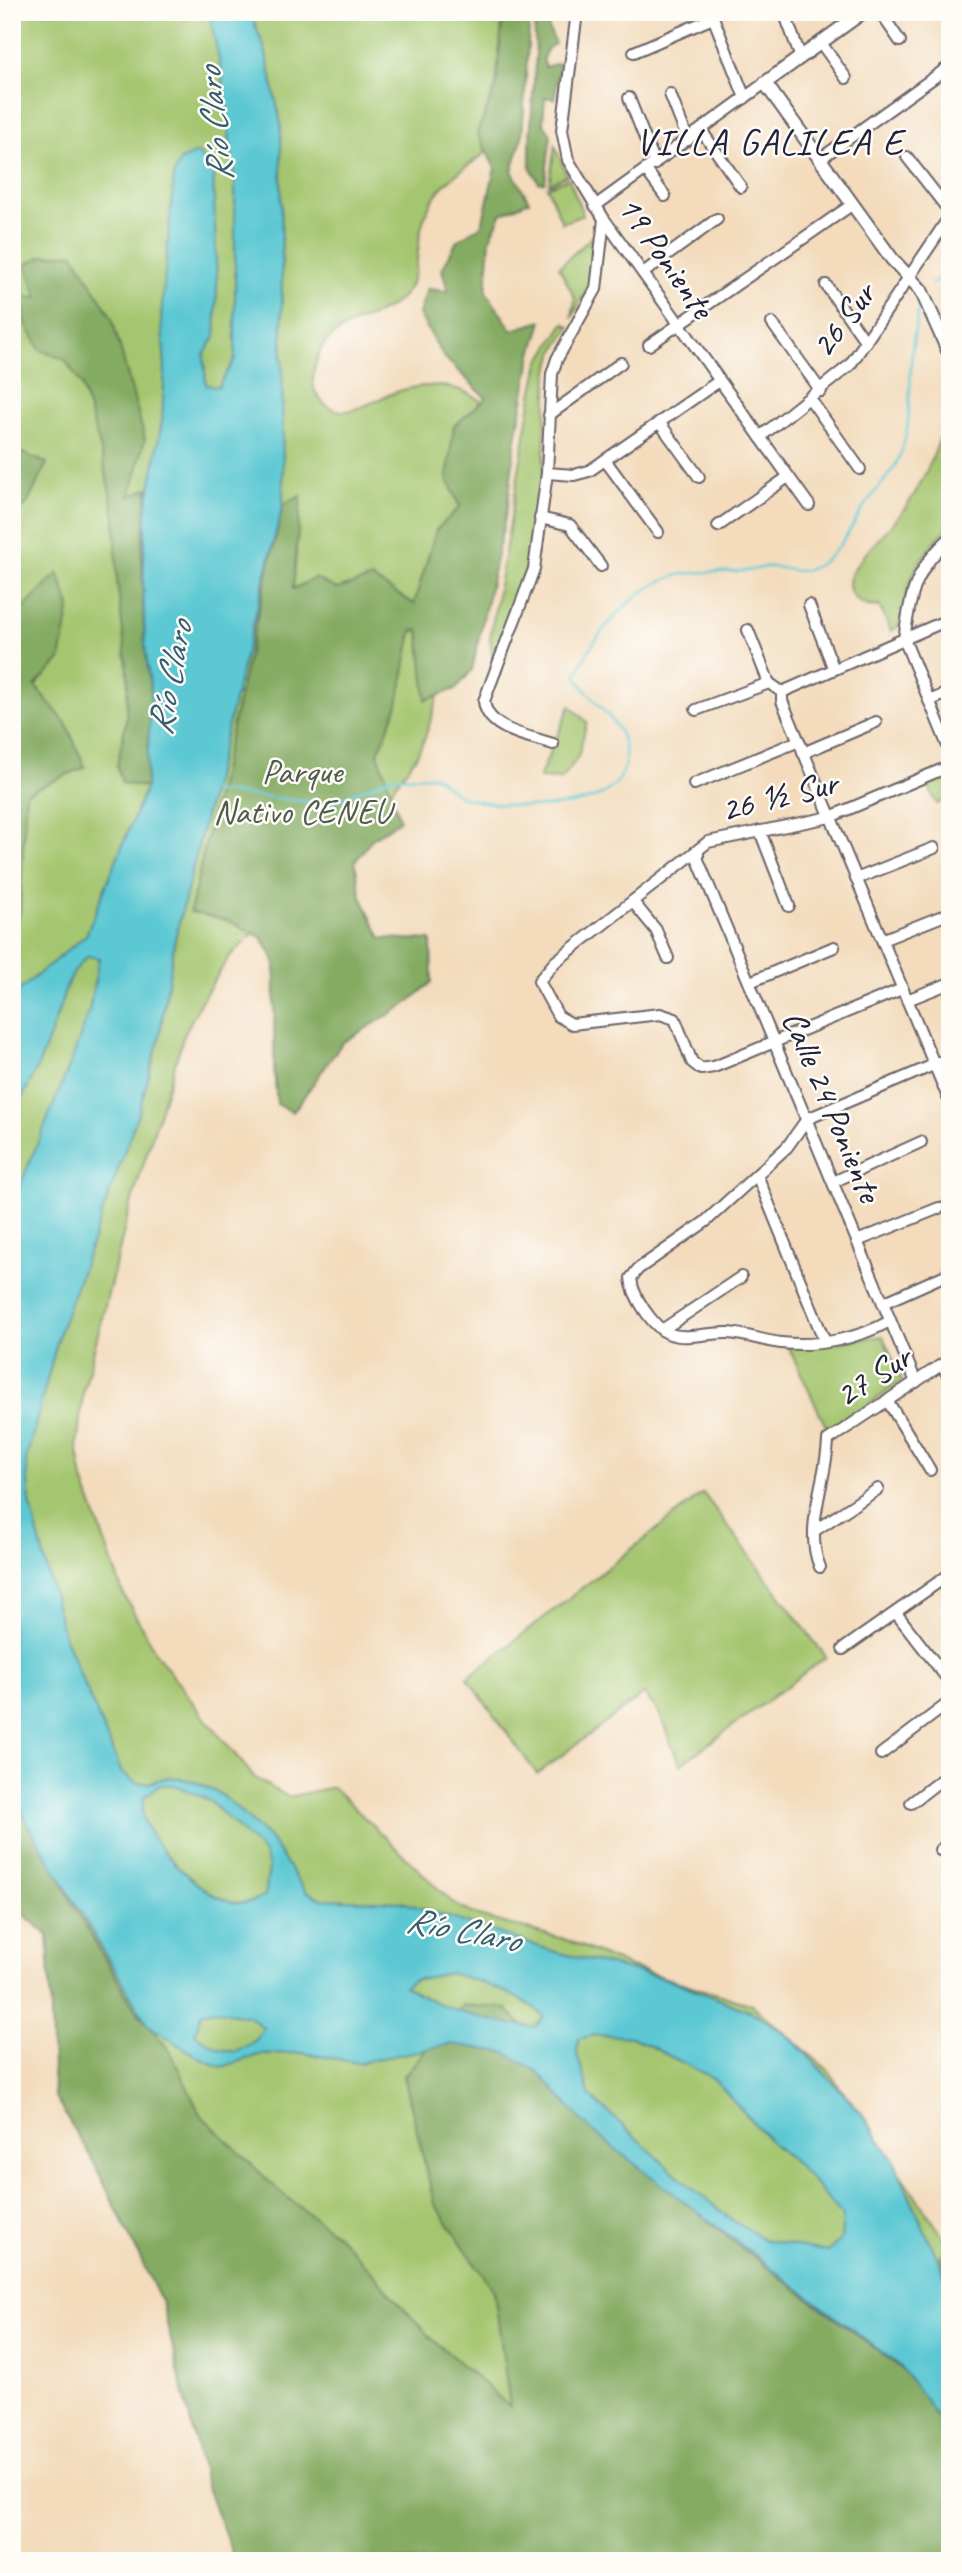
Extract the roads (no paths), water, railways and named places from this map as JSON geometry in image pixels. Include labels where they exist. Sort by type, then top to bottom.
[{"type":"street","name":"19 Poniente","points":[[577,12],[562,137],[568,160],[604,219],[808,505]]},
{"type":"street","points":[[784,12],[801,58]]},
{"type":"street","points":[[880,12],[900,41]]},
{"type":"street","points":[[634,52],[712,15],[745,98]]},
{"type":"street","points":[[595,206],[801,58],[856,15]]},
{"type":"street","points":[[821,43],[846,78]]},
{"type":"street","points":[[820,159],[950,66]]},
{"type":"street","points":[[765,83],[908,278],[926,298],[950,355]]},
{"type":"street","points":[[670,94],[688,140]]},
{"type":"street","points":[[629,98],[651,167],[665,196]]},
{"type":"street","points":[[701,130],[741,187]]},
{"type":"street","points":[[907,157],[950,214]]},
{"type":"street","points":[[649,345],[853,204]]},
{"type":"street","name":"26 Sur","points":[[760,437],[845,371],[950,214]]},
{"type":"street","points":[[553,744],[492,722],[486,713],[484,701],[532,576],[547,473],[551,383],[556,359],[596,289],[604,219]]},
{"type":"street","points":[[643,273],[717,219]]},
{"type":"street","points":[[825,285],[866,342]]},
{"type":"street","points":[[772,323],[821,391]]},
{"type":"street","points":[[550,415],[621,363]]},
{"type":"street","points":[[547,473],[582,474],[719,380]]},
{"type":"street","points":[[810,399],[860,468]]},
{"type":"street","points":[[659,422],[699,477]]},
{"type":"street","points":[[605,460],[658,532]]},
{"type":"street","points":[[718,526],[789,477]]},
{"type":"street","points":[[540,518],[570,525],[601,566]]},
{"type":"street","points":[[950,538],[918,574],[913,587],[904,639],[950,751]]},
{"type":"street","points":[[809,605],[833,667]]},
{"type":"street","points":[[782,692],[833,667],[950,619]]},
{"type":"street","points":[[748,629],[769,683],[782,692]]},
{"type":"street","points":[[696,710],[769,683]]},
{"type":"street","points":[[782,692],[782,701],[803,753],[950,1102]]},
{"type":"street","points":[[929,701],[950,692]]},
{"type":"street","points":[[803,753],[876,722]]},
{"type":"street","points":[[694,784],[799,741]]},
{"type":"street","name":"26 ½ Sur","points":[[774,1041],[714,1067],[701,1069],[692,1062],[675,1019],[660,1014],[572,1024],[558,1016],[539,981],[555,962],[708,842],[830,817],[950,766]]},
{"type":"street","points":[[760,831],[789,906]]},
{"type":"street","points":[[856,879],[934,848]]},
{"type":"street","name":"Calle 24 Poniente","points":[[698,852],[698,860],[916,1382]]},
{"type":"street","points":[[633,902],[656,930],[668,958]]},
{"type":"street","points":[[882,940],[950,913]]},
{"type":"street","points":[[750,982],[834,947]]},
{"type":"street","points":[[774,1041],[905,995],[950,983]]},
{"type":"street","points":[[666,1332],[634,1290],[631,1278],[634,1273],[705,1222],[787,1147],[807,1119],[950,1058]]},
{"type":"street","points":[[833,1182],[921,1142]]},
{"type":"street","points":[[757,1175],[825,1342]]},
{"type":"street","points":[[857,1241],[939,1208]]},
{"type":"street","points":[[883,1303],[950,1273]]},
{"type":"street","points":[[666,1332],[741,1277]]},
{"type":"street","points":[[666,1332],[730,1333],[781,1343],[825,1342],[857,1336],[890,1321]]},
{"type":"street","points":[[946,1362],[950,1378]]},
{"type":"street","name":"27 Sur","points":[[814,1531],[828,1440],[946,1362]]},
{"type":"street","points":[[887,1400],[930,1470]]},
{"type":"street","points":[[820,1567],[813,1552],[814,1531],[878,1489]]},
{"type":"street","points":[[843,1649],[948,1579]]},
{"type":"street","points":[[896,1613],[950,1682]]},
{"type":"street","points":[[881,1754],[950,1702]]},
{"type":"street","points":[[911,1803],[950,1773]]},
{"type":"water","name":"Río Claro","points":[[209,12],[250,12],[265,49],[281,124],[283,504],[175,939],[159,1039],[139,1111],[60,1331],[26,1460],[30,1502],[64,1636],[122,1773],[137,1783],[149,1783],[168,1777],[194,1781],[222,1795],[269,1838],[306,1892],[322,1899],[402,1902],[556,1952],[671,1980],[758,2015],[792,2039],[859,2110],[894,2161],[950,2287],[950,2434],[900,2366],[614,2148],[588,2127],[538,2072],[506,2053],[452,2044],[358,2063],[303,2053],[262,2054],[222,2067],[201,2059],[148,2025],[26,1821],[12,1782],[12,1205],[70,1065],[89,1011],[99,958],[88,956],[70,979],[41,1058],[12,1113],[12,996],[86,935],[146,787],[151,692],[145,647],[143,585],[146,511],[162,421],[165,367],[161,317],[174,175],[180,160],[198,153],[213,169],[217,288],[215,337],[204,355],[206,385],[218,387],[235,359],[235,181],[221,70]],"holes":[[[160,1785],[175,1785],[210,1801],[263,1852],[269,1867],[265,1896],[247,1902],[228,1901],[190,1878],[164,1852],[146,1825],[142,1813],[144,1797]],[[450,1973],[515,1997],[538,2011],[544,2018],[534,2027],[467,2014],[404,1986],[414,1980]],[[214,2010],[250,2017],[263,2028],[256,2040],[236,2052],[219,2049],[195,2034],[201,2013]],[[597,2035],[632,2037],[713,2078],[771,2142],[800,2167],[843,2216],[841,2239],[828,2252],[766,2240],[735,2222],[686,2183],[590,2096],[577,2054],[578,2039]]]},
{"type":"waterway","points":[[932,284],[950,268]]},
{"type":"waterway","points":[[212,791],[329,804],[391,777],[435,776],[453,792],[465,798],[538,806],[592,799],[612,787],[624,770],[624,745],[621,735],[576,675],[593,644],[629,603],[643,592],[675,576],[700,572],[747,571],[762,567],[802,571],[816,566],[832,554],[891,472],[901,453],[908,424],[912,351],[918,309]]},
{"type":"district","name":"VILLA GALILEA E","points":[[770,141]]},
{"type":"park label","name":"Parque Nativo CENEU","points":[[302,791]]}]
